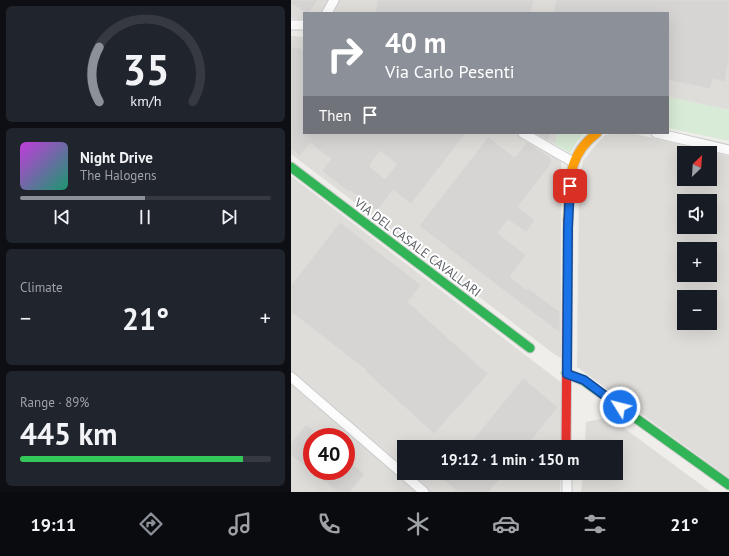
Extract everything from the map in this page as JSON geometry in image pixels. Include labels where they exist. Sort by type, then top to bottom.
[{"type":"street","points":[[327,12],[333,0]]},
{"type":"street","points":[[291,25],[303,25]]},
{"type":"street","points":[[525,134],[573,162]]},
{"type":"street","points":[[567,440],[568,228],[571,171],[573,162],[583,146],[596,134]]},
{"type":"street","points":[[660,134],[729,150]]},
{"type":"street","name":"VIA DEL CASALE CAVALLARI","points":[[291,167],[530,348]]},
{"type":"street","points":[[567,374],[584,380],[729,485]]},
{"type":"street","points":[[291,377],[424,492]]},
{"type":"street","points":[[567,480],[567,492]]},
{"type":"shaded area","points":[[291,0],[729,0],[729,110],[669,97],[669,12],[303,12],[303,20],[291,18]]},
{"type":"shaded area","points":[[291,36],[303,37],[303,134],[517,134],[561,159],[561,358],[554,354],[291,154]]},
{"type":"shaded area","points":[[537,134],[558,134],[555,144]]},
{"type":"shaded area","points":[[635,134],[686,146],[677,146],[677,186],[717,186],[717,153],[729,156],[729,478],[577,367],[579,182],[583,161],[605,135]]},
{"type":"shaded area","points":[[291,176],[562,383],[561,440],[397,440],[397,480],[561,480],[560,492],[291,492]]},
{"type":"shaded area","points":[[609,417],[711,492],[581,492],[582,480],[623,480],[623,440],[585,440],[586,422]]},
{"type":"green space","points":[[669,97],[729,110],[729,141],[669,128]]},
{"type":"green space","points":[[558,134],[583,134],[570,153],[555,144]]},
{"type":"building","points":[[291,0],[318,0],[310,12],[304,12],[291,3]]},
{"type":"building","points":[[378,0],[534,0],[531,12],[375,12]]},
{"type":"building","points":[[556,0],[729,0],[729,61],[725,82],[713,79],[710,89],[669,80],[669,12],[553,12]]},
{"type":"building","points":[[291,47],[299,47],[303,50],[303,134],[465,134],[411,204],[393,190],[377,211],[322,171],[331,159],[310,143],[300,156],[291,149]],"holes":[[[380,151],[397,164],[385,179],[369,166]]]},
{"type":"building","points":[[537,134],[551,134],[547,140]]},
{"type":"building","points":[[488,137],[515,157],[527,142],[551,158],[551,164],[518,207],[535,220],[526,232],[508,220],[498,233],[526,255],[510,277],[527,290],[528,288],[560,312],[560,333],[419,226]]},
{"type":"building","points":[[340,222],[421,285],[408,302],[488,374],[434,434],[365,371],[366,370],[291,312],[291,285]]},
{"type":"building","points":[[523,378],[558,407],[532,440],[473,440]]},
{"type":"building","points":[[306,424],[311,428],[303,428],[303,464],[291,455],[291,443]]},
{"type":"building","points":[[355,466],[365,474],[350,492],[338,492],[323,480],[355,480]]},
{"type":"building","points":[[443,480],[499,480],[489,492],[458,492]]},
{"type":"traffic: fast","points":[[291,167],[530,348]]},
{"type":"traffic: fast","points":[[566,373],[584,381],[729,485]]},
{"type":"traffic: slow","points":[[568,219],[570,182],[575,161],[580,151],[596,134]]},
{"type":"traffic: jam","points":[[566,440],[568,219]]},
{"type":"route","points":[[570,186],[568,228],[567,374],[584,380],[620,407]]}]
